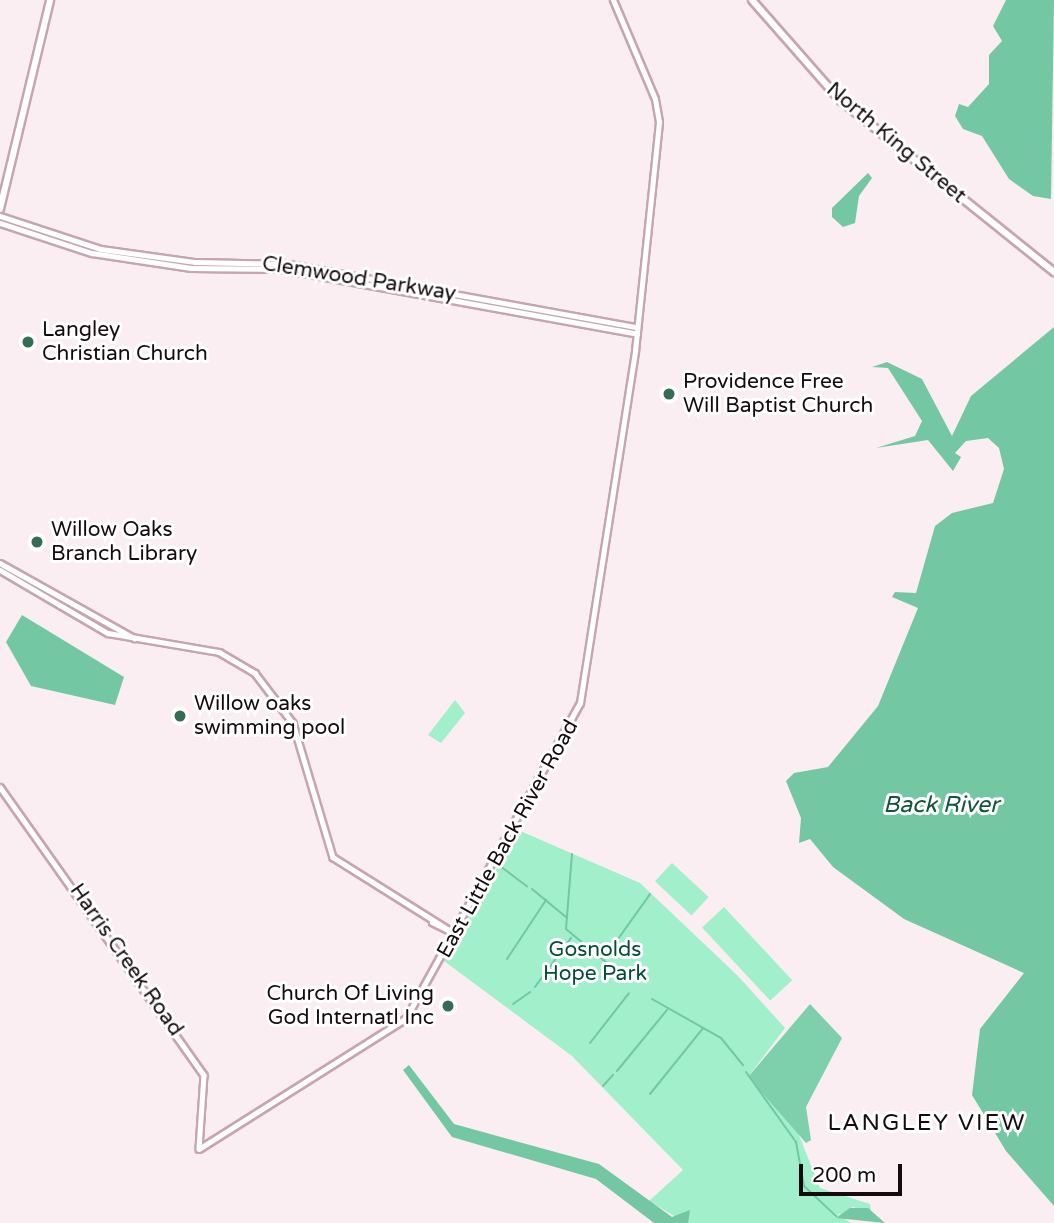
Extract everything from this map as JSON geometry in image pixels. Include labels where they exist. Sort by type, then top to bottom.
[{"type":"main road","points":[[0,209],[50,0]]},
{"type":"main road","name":"North King Street","points":[[752,0],[836,97],[1054,272]]},
{"type":"street","name":"East Little Back River Road","points":[[199,1149],[394,1030],[457,935],[580,706],[637,327],[652,187],[657,105],[613,0]]},
{"type":"street","name":"Clemwood Parkway","points":[[0,216],[101,249],[194,262],[277,262],[637,327]]},
{"type":"street","name":"Clemwood Parkway","points":[[0,223],[96,254],[191,268],[281,269],[636,334]]},
{"type":"street","points":[[0,563],[135,638]]},
{"type":"street","points":[[0,570],[108,633],[219,652],[261,678],[293,723],[330,853],[431,921],[457,935]]},
{"type":"street","name":"Harris Creek Road","points":[[0,787],[204,1074],[199,1149]]},
{"type":"green space","points":[[455,700],[465,713],[441,743],[428,735]]},
{"type":"green space","name":"Gosnolds Hope Park","points":[[518,830],[640,883],[738,976],[785,1028],[748,1077],[799,1135],[820,1188],[870,1204],[871,1211],[852,1207],[846,1215],[837,1214],[851,1223],[686,1223],[649,1201],[683,1170],[572,1056],[444,961]]},
{"type":"green space","points":[[672,863],[709,897],[692,915],[655,881]]},
{"type":"green space","points":[[724,907],[792,980],[770,1001],[702,927]]},
{"type":"shaded area","points":[[810,1004],[842,1038],[806,1107],[811,1140],[806,1143],[748,1077]]},
{"type":"water","points":[[1006,0],[1054,0],[1051,199],[1033,196],[1009,179],[982,136],[963,129],[955,116],[959,104],[968,107],[989,84],[989,55],[1002,41],[993,26]]},
{"type":"water","points":[[868,173],[872,178],[859,196],[855,223],[843,227],[832,217],[832,208]]},
{"type":"water","name":"Back River","points":[[1054,327],[1054,1206],[1006,1151],[972,1095],[980,1029],[1024,973],[904,919],[833,867],[810,839],[799,843],[801,818],[786,781],[794,773],[828,767],[878,706],[918,608],[892,597],[895,592],[916,593],[935,526],[952,513],[993,503],[1004,469],[999,448],[988,438],[966,441],[955,453],[961,457],[953,471],[928,440],[876,448],[915,436],[922,421],[888,368],[872,367],[887,362],[922,379],[952,436],[971,396]]},
{"type":"water","points":[[22,615],[124,677],[115,705],[31,686],[6,642]]},
{"type":"water","points":[[409,1065],[454,1124],[599,1164],[672,1217],[690,1210],[688,1223],[654,1223],[596,1179],[452,1137],[403,1070]]},
{"type":"water","points":[[850,1208],[868,1208],[885,1223],[836,1218]]},
{"type":"waterway","points":[[572,854],[566,929],[625,978]]},
{"type":"waterway","points":[[500,866],[527,886]]},
{"type":"waterway","points":[[532,889],[566,917]]},
{"type":"waterway","points":[[603,960],[650,894]]},
{"type":"waterway","points":[[507,959],[546,900]]},
{"type":"waterway","points":[[535,987],[571,938]]},
{"type":"waterway","points":[[513,1004],[530,992]]},
{"type":"waterway","points":[[590,1043],[629,993]]},
{"type":"waterway","points":[[652,999],[721,1038],[743,1065]]},
{"type":"waterway","points":[[617,1071],[667,1010]]},
{"type":"waterway","points":[[650,1094],[703,1028]]},
{"type":"waterway","points":[[746,1072],[796,1142],[804,1186],[836,1216]]},
{"type":"waterway","points":[[603,1086],[613,1075]]},
{"type":"place","name":"Langley Christian Church","points":[[28,342]]},
{"type":"place","name":"Providence Free Will Baptist Church","points":[[669,394]]},
{"type":"place","name":"Willow Oaks Branch Library","points":[[37,542]]},
{"type":"place","name":"Willow oaks swimming pool","points":[[180,716]]},
{"type":"place","name":"Church Of Living God Internatl Inc","points":[[448,1006]]},
{"type":"district","name":"LANGLEY VIEW","points":[[927,1123]]}]
